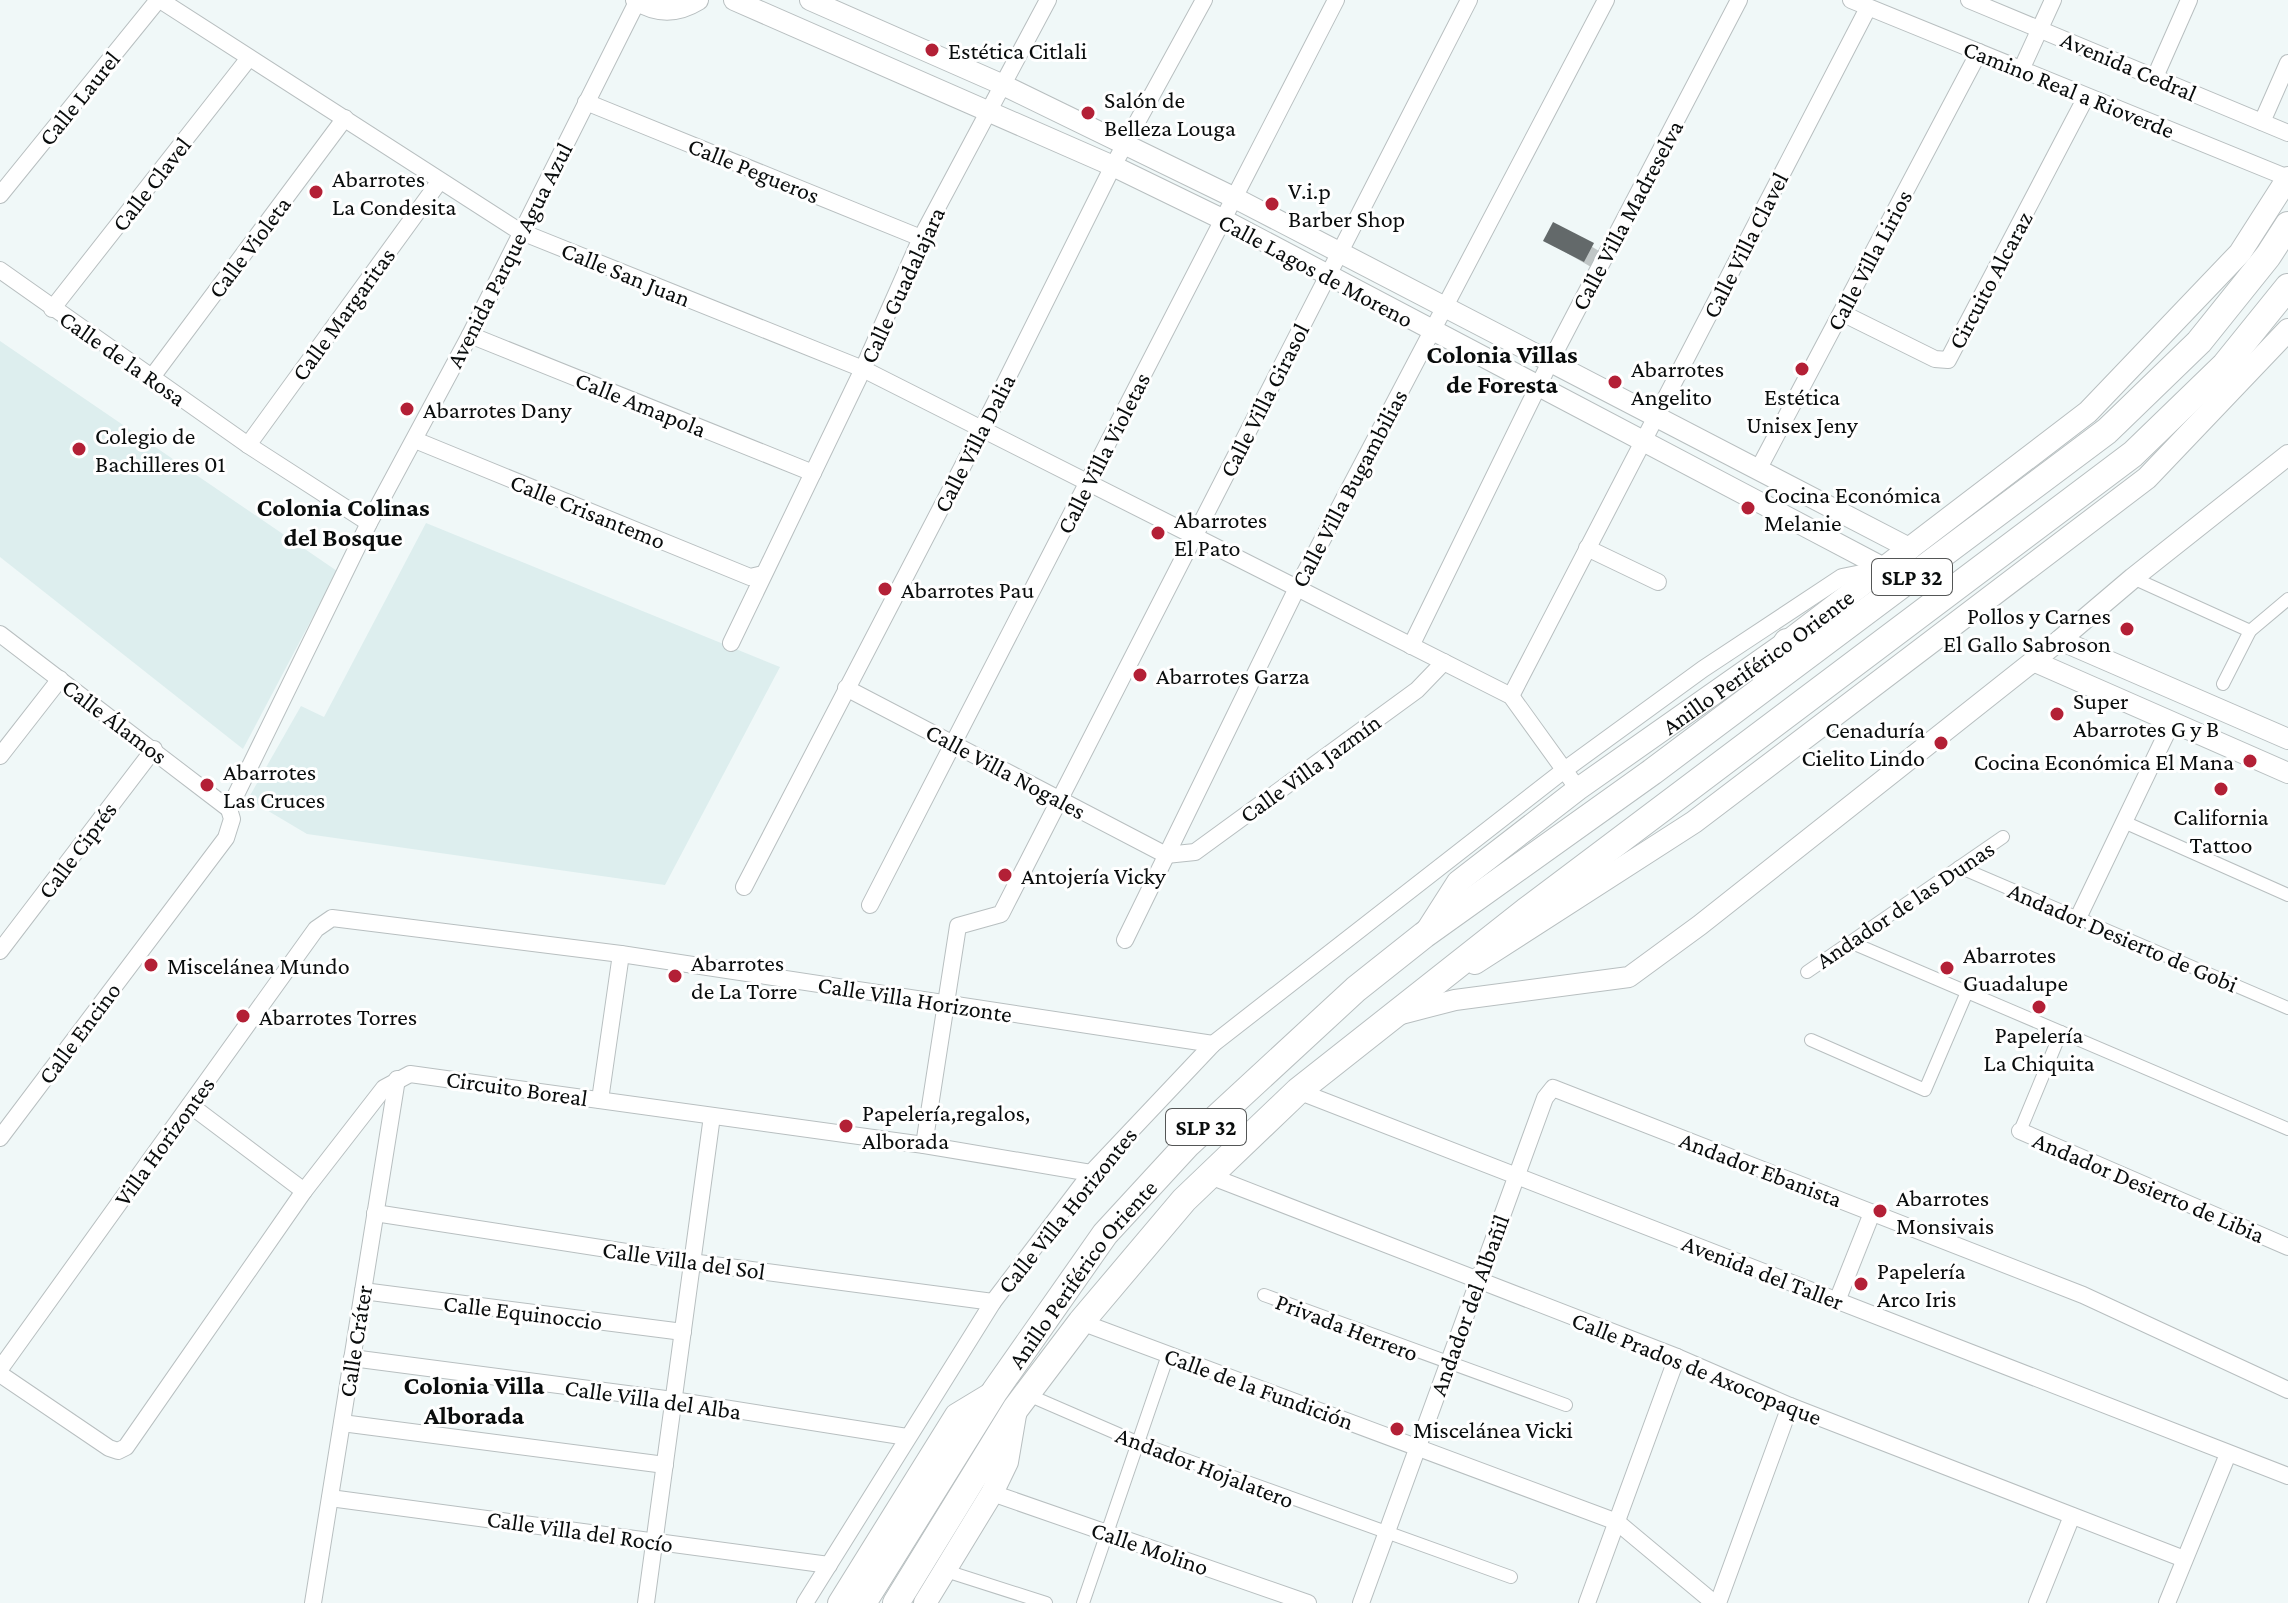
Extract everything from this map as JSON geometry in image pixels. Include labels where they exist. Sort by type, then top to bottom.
[{"type":"highway","name":"Anillo Periférico Oriente","points":[[863,1603],[995,1391],[1105,1234],[1187,1145],[1344,999],[1424,935],[1761,690],[2107,431],[2199,342],[2268,256],[2288,225]]},
{"type":"highway","name":"Anillo Periférico Oriente","points":[[896,1603],[1021,1401],[1081,1322],[1136,1254],[1210,1176],[1298,1091],[1387,1017],[2133,454],[2225,365],[2288,287]]},
{"type":"highway","points":[[1761,690],[1787,642]]},
{"type":"main road","name":"Anillo Periférico Oriente","points":[[1424,935],[1458,882],[1578,789],[1787,642],[2088,412],[2240,253],[2288,178]]},
{"type":"main road","name":"Anillo Periférico Oriente","points":[[1441,977],[1482,960],[1694,822],[2147,478],[2288,330]]},
{"type":"main road","name":"Anillo Periférico Oriente","points":[[839,1603],[956,1415],[995,1391]]},
{"type":"main road","name":"Anillo Periférico Oriente","points":[[925,1603],[992,1493],[1007,1462],[1021,1401]]},
{"type":"street","name":"Calle San Juan","points":[[159,0],[519,231],[863,369],[1511,696]]},
{"type":"street","name":"Calle Laurel","points":[[0,195],[159,0]]},
{"type":"street","points":[[636,1],[668,11],[698,0]]},
{"type":"street","name":"Calle Lagos de Moreno","points":[[734,0],[1113,166],[1222,219],[1326,277],[1884,568]]},
{"type":"street","name":"Calle Lagos de Moreno","points":[[810,0],[1001,84],[1233,197],[1911,549]]},
{"type":"street","name":"Calle Guadalajara","points":[[731,643],[863,369],[921,238],[1048,0]]},
{"type":"street","name":"Calle Villa Dalia","points":[[744,887],[982,429],[1113,166],[1204,0]]},
{"type":"street","name":"Calle Villa Violetas","points":[[870,905],[1336,0]]},
{"type":"street","name":"Calle Villa Girasol","points":[[947,1004],[958,926],[1001,914],[1469,0]]},
{"type":"street","name":"Calle Villa Bugambilias","points":[[1125,940],[1297,588],[1606,0]]},
{"type":"street","name":"Calle Villa Madreselva","points":[[1411,646],[1550,362],[1739,0]]},
{"type":"street","name":"Camino Real a Rioverde","points":[[1851,0],[2288,178]]},
{"type":"street","name":"Avenida Cedral","points":[[1969,0],[2288,133]]},
{"type":"street","points":[[2021,70],[2053,0]]},
{"type":"street","points":[[2155,77],[2189,0]]},
{"type":"street","name":"Avenida Parque Agua Azul","points":[[229,809],[369,523],[470,335],[519,231],[636,1]]},
{"type":"street","name":"Calle Villa Clavel","points":[[1511,696],[1868,8]]},
{"type":"street","name":"Calle Villa Lirios","points":[[1759,468],[1979,52]]},
{"type":"street","name":"Calle Clavel","points":[[52,309],[249,58]]},
{"type":"street","points":[[2262,122],[2288,63]]},
{"type":"street","name":"Circuito Alcaraz","points":[[1842,313],[1935,359],[1948,360],[2086,97]]},
{"type":"street","name":"Calle Pegueros","points":[[586,102],[921,238]]},
{"type":"street","name":"Calle Violeta","points":[[152,377],[345,118]]},
{"type":"street","name":"Calle Margaritas","points":[[248,445],[439,182]]},
{"type":"street","name":"Calle de la Rosa","points":[[0,270],[248,445],[369,523]]},
{"type":"street","name":"Calle Amapola","points":[[470,335],[813,473]]},
{"type":"street","name":"Calle Crisantemo","points":[[415,440],[750,577],[763,574]]},
{"type":"street","name":"Anillo Periférico Oriente","points":[[1387,1017],[1455,1000],[1629,977],[1700,925],[2060,640],[2288,455]]},
{"type":"street","points":[[1587,548],[1658,582]]},
{"type":"street","name":"Calle Villa Horizontes","points":[[805,1603],[993,1302],[1091,1173],[1213,1044],[1563,771],[1703,669],[1842,577],[1884,568]]},
{"type":"street","points":[[2133,578],[2250,631]]},
{"type":"street","points":[[2223,684],[2250,631],[2288,599]]},
{"type":"street","points":[[2272,613],[2288,620]]},
{"type":"street","name":"Calle Álamos","points":[[0,634],[229,809]]},
{"type":"street","points":[[2060,640],[2288,739]]},
{"type":"street","points":[[2033,661],[2288,773]]},
{"type":"street","name":"Calle Villa Jazmín","points":[[1166,855],[1195,852],[1417,690],[1444,662]]},
{"type":"street","points":[[0,756],[60,679]]},
{"type":"street","name":"Calle Villa Nogales","points":[[846,688],[1166,855]]},
{"type":"street","points":[[1511,696],[1578,789]]},
{"type":"street","points":[[2078,918],[2172,722]]},
{"type":"street","name":"Calle Ciprés","points":[[0,951],[154,749]]},
{"type":"street","name":"Calle Encino","points":[[0,1138],[6,1117],[226,838],[232,819],[229,809]]},
{"type":"street","points":[[2124,822],[2288,895]]},
{"type":"street","name":"Andador de las Dunas","points":[[1807,972],[2003,837]]},
{"type":"street","name":"Andador Desierto de Gobi","points":[[1959,867],[2288,1008]]},
{"type":"street","name":"Calle Villa Horizonte","points":[[332,918],[621,954],[1213,1044]]},
{"type":"street","name":"Villa Horizontes","points":[[0,1371],[316,929],[332,918]]},
{"type":"street","points":[[1850,942],[2288,1129]]},
{"type":"street","points":[[600,1100],[621,954]]},
{"type":"street","points":[[1811,1040],[1925,1090],[1967,992]]},
{"type":"street","points":[[924,1145],[947,1004]]},
{"type":"street","name":"Andador Desierto de Libia","points":[[2061,1032],[2020,1131],[2288,1247]]},
{"type":"street","name":"Circuito Boreal","points":[[397,1079],[410,1074],[924,1145],[1091,1173]]},
{"type":"street","points":[[0,1371],[109,1448],[118,1451],[126,1447],[304,1191],[384,1088],[397,1079]]},
{"type":"street","name":"Calle Cráter","points":[[313,1603],[397,1079]]},
{"type":"street","name":"Andador Ebanista","points":[[1545,1098],[1553,1088],[2083,1295],[2288,1390]]},
{"type":"street","name":"Avenida del Taller","points":[[1298,1091],[2288,1476]]},
{"type":"street","name":"Andador del Albañil","points":[[1361,1603],[1545,1098]]},
{"type":"street","points":[[190,1105],[304,1191]]},
{"type":"street","points":[[646,1603],[712,1116]]},
{"type":"street","name":"Calle Prados de Axocopaque","points":[[1210,1176],[1677,1357],[1790,1406],[2184,1559]]},
{"type":"street","name":"Calle Villa del Sol","points":[[375,1213],[691,1262],[993,1302]]},
{"type":"street","points":[[1837,1301],[1872,1213]]},
{"type":"street","name":"Calle Equinoccio","points":[[363,1291],[683,1332]]},
{"type":"street","name":"Privada Herrero","points":[[1264,1295],[1448,1365],[1566,1405]]},
{"type":"street","name":"Calle de la Fundición","points":[[1081,1322],[1617,1522],[1716,1603]]},
{"type":"street","points":[[1083,1603],[1168,1355]]},
{"type":"street","points":[[1587,1603],[1677,1357]]},
{"type":"street","name":"Calle Villa del Alba","points":[[352,1358],[673,1400],[907,1437]]},
{"type":"street","name":"Andador Hojalatero","points":[[1021,1401],[1386,1535],[1511,1577]]},
{"type":"street","points":[[1716,1603],[1790,1406]]},
{"type":"street","points":[[342,1423],[665,1465]]},
{"type":"street","points":[[2167,1603],[2228,1454]]},
{"type":"street","name":"Calle Molino","points":[[992,1493],[1308,1603]]},
{"type":"street","name":"Calle Villa del Rocío","points":[[330,1498],[829,1565]]},
{"type":"street","points":[[2037,1603],[2072,1516]]},
{"type":"street","points":[[946,1571],[1046,1603]]},
{"type":"shaded area","name":"Colegio de Bachilleres 01","points":[[0,341],[337,571],[243,749],[0,557]]},
{"type":"shaded area","points":[[426,523],[780,667],[665,885],[307,834],[248,799],[301,706],[324,717]]},
{"type":"building","points":[[1553,222],[1594,243],[1584,262],[1543,241]]},
{"type":"place","name":"Estética Citlali","points":[[932,50]]},
{"type":"place","name":"Salón de Belleza Louga","points":[[1088,113]]},
{"type":"place","name":"Abarrotes La Condesita","points":[[316,192]]},
{"type":"place","name":"V.i.p Barber Shop","points":[[1272,204]]},
{"type":"place","name":"Estética Unisex Jeny","points":[[1802,369]]},
{"type":"place","name":"Abarrotes Angelito","points":[[1615,382]]},
{"type":"place","name":"Abarrotes Dany","points":[[407,409]]},
{"type":"place","name":"Colegio de Bachilleres 01","points":[[79,449]]},
{"type":"place","name":"Cocina Económica Melanie","points":[[1748,508]]},
{"type":"place","name":"Abarrotes El Pato","points":[[1158,533]]},
{"type":"place","name":"Abarrotes Pau","points":[[885,589]]},
{"type":"place","name":"Pollos y Carnes El Gallo Sabroson","points":[[2127,629]]},
{"type":"place","name":"Abarrotes Garza","points":[[1140,675]]},
{"type":"place","name":"Super Abarrotes G y B","points":[[2057,714]]},
{"type":"place","name":"Cenaduría Cielito Lindo","points":[[1941,743]]},
{"type":"place","name":"Cocina Económica El Mana","points":[[2250,761]]},
{"type":"place","name":"Abarrotes Las Cruces","points":[[207,785]]},
{"type":"place","name":"California Tattoo","points":[[2221,789]]},
{"type":"place","name":"Antojería Vicky","points":[[1005,875]]},
{"type":"place","name":"Miscelánea Mundo","points":[[151,965]]},
{"type":"place","name":"Abarrotes Guadalupe","points":[[1947,968]]},
{"type":"place","name":"Abarrotes de La Torre","points":[[675,976]]},
{"type":"place","name":"Papelería La Chiquita","points":[[2039,1007]]},
{"type":"place","name":"Abarrotes Torres","points":[[243,1016]]},
{"type":"place","name":"Papelería,regalos, Alborada","points":[[846,1126]]},
{"type":"place","name":"Abarrotes Monsivais","points":[[1880,1211]]},
{"type":"place","name":"Papelería Arco Iris","points":[[1861,1284]]},
{"type":"place","name":"Miscelánea Vicki","points":[[1397,1429]]},
{"type":"district","name":"Colonia Villas de Foresta","points":[[1502,369]]},
{"type":"district","name":"Colonia Colinas del Bosque","points":[[343,522]]},
{"type":"district","name":"Colonia Villa Alborada","points":[[474,1400]]}]
